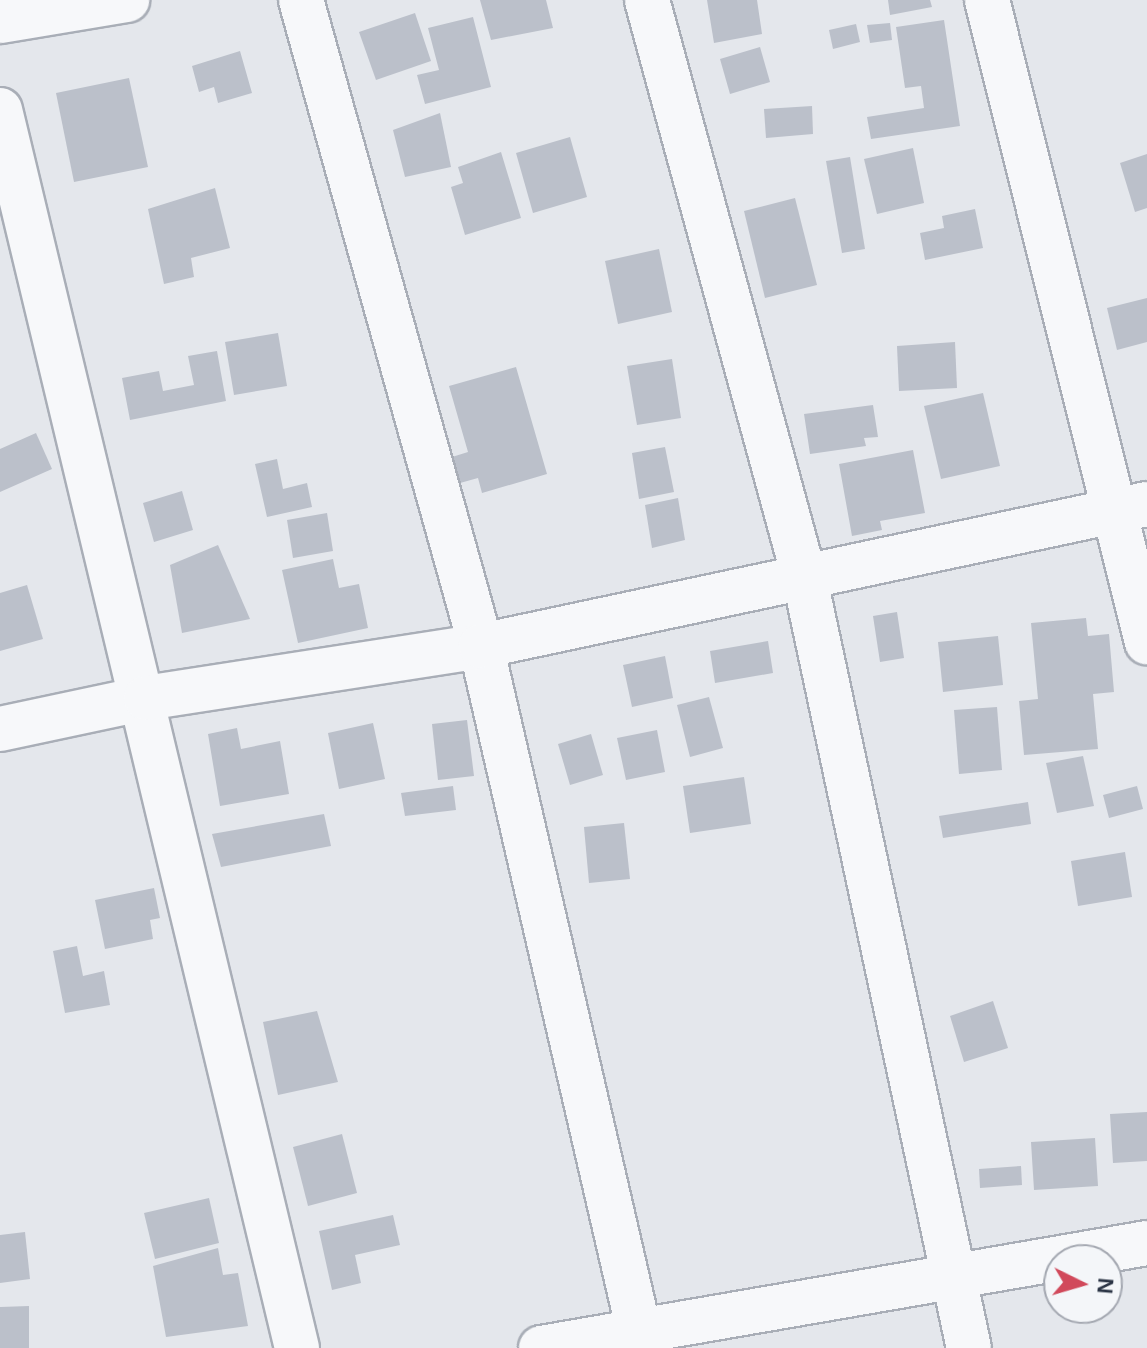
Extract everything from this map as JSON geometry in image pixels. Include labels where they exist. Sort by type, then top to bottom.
[{"type":"street","points":[[0,21],[127,0]]},
{"type":"street","points":[[301,0],[481,646],[640,1338]]},
{"type":"street","points":[[647,0],[805,580],[952,1280],[969,1348]]},
{"type":"street","points":[[987,0],[1131,507],[1147,642]]},
{"type":"street","points":[[0,110],[146,698],[297,1348]]},
{"type":"street","points":[[0,729],[146,698],[481,646],[805,580],[1131,507]]},
{"type":"street","points":[[541,1348],[640,1338],[1147,1243]]},
{"type":"building","points":[[480,0],[546,0],[553,28],[491,40]]},
{"type":"building","points":[[707,0],[757,0],[762,34],[714,43]]},
{"type":"building","points":[[888,0],[930,0],[932,7],[890,15]]},
{"type":"building","points":[[415,13],[431,61],[376,80],[359,32]]},
{"type":"building","points":[[473,17],[491,87],[425,104],[417,75],[439,70],[428,28]]},
{"type":"building","points":[[944,20],[960,126],[871,139],[867,117],[924,108],[921,86],[905,88],[896,27]]},
{"type":"building","points":[[890,23],[892,40],[870,43],[867,25]]},
{"type":"building","points":[[856,24],[860,42],[833,49],[829,30]]},
{"type":"building","points":[[760,47],[770,82],[730,94],[720,59]]},
{"type":"building","points":[[240,51],[252,93],[218,103],[214,87],[199,92],[192,66]]},
{"type":"building","points":[[129,78],[148,167],[74,182],[56,93]]},
{"type":"building","points":[[812,106],[813,134],[766,138],[764,109]]},
{"type":"building","points":[[440,113],[451,167],[405,177],[393,130]]},
{"type":"building","points":[[570,137],[587,197],[533,213],[516,153]]},
{"type":"building","points":[[913,148],[924,203],[877,214],[864,159]]},
{"type":"building","points":[[501,152],[521,218],[465,235],[451,187],[463,183],[458,167]]},
{"type":"building","points":[[1147,154],[1147,208],[1135,212],[1120,163]]},
{"type":"building","points":[[850,157],[865,249],[842,253],[826,161]]},
{"type":"building","points":[[215,188],[230,248],[191,258],[194,277],[164,284],[148,209]]},
{"type":"building","points":[[795,198],[817,285],[765,298],[744,211]]},
{"type":"building","points":[[975,209],[983,248],[925,260],[920,233],[944,228],[942,216]]},
{"type":"building","points":[[659,249],[672,312],[618,324],[605,261]]},
{"type":"building","points":[[1147,298],[1147,342],[1117,350],[1107,308]]},
{"type":"building","points":[[278,333],[287,386],[234,395],[225,342]]},
{"type":"building","points":[[955,342],[957,388],[899,391],[897,346]]},
{"type":"building","points":[[217,351],[226,401],[130,420],[122,378],[159,371],[163,391],[194,385],[188,356]]},
{"type":"building","points":[[672,359],[681,418],[637,425],[627,366]]},
{"type":"building","points":[[516,367],[547,474],[482,493],[478,478],[460,483],[452,457],[468,452],[449,386]]},
{"type":"building","points":[[983,393],[1000,466],[941,479],[924,406]]},
{"type":"building","points":[[873,405],[878,437],[864,438],[866,446],[810,454],[804,414]]},
{"type":"building","points":[[36,433],[52,469],[0,492],[0,449]]},
{"type":"building","points":[[665,447],[674,492],[639,499],[632,453]]},
{"type":"building","points":[[913,450],[925,513],[880,521],[882,530],[852,536],[839,464]]},
{"type":"building","points":[[277,459],[283,489],[307,483],[312,507],[267,517],[255,464]]},
{"type":"building","points":[[182,491],[193,530],[154,542],[143,503]]},
{"type":"building","points":[[678,498],[685,540],[652,548],[645,505]]},
{"type":"building","points":[[327,513],[333,551],[293,558],[287,520]]},
{"type":"building","points":[[218,545],[250,619],[182,633],[170,565]]},
{"type":"building","points":[[333,559],[339,588],[359,584],[368,628],[298,643],[282,570]]},
{"type":"building","points":[[27,585],[43,639],[0,651],[0,593]]},
{"type":"building","points":[[897,612],[904,658],[880,662],[873,616]]},
{"type":"building","points":[[1086,618],[1088,636],[1109,634],[1114,692],[1093,694],[1098,749],[1024,755],[1019,701],[1038,699],[1031,623]]},
{"type":"building","points":[[998,636],[1003,685],[943,692],[938,642]]},
{"type":"building","points":[[768,641],[773,673],[715,683],[710,651]]},
{"type":"building","points":[[665,656],[673,698],[632,707],[623,665]]},
{"type":"building","points":[[709,697],[723,748],[690,757],[677,705]]},
{"type":"building","points":[[997,707],[1002,770],[959,774],[954,710]]},
{"type":"building","points":[[467,720],[474,776],[438,780],[432,724]]},
{"type":"building","points":[[373,723],[385,779],[339,789],[328,733]]},
{"type":"building","points":[[237,728],[241,749],[280,741],[289,794],[220,806],[208,734]]},
{"type":"building","points":[[657,730],[665,772],[626,780],[617,738]]},
{"type":"building","points":[[591,734],[603,775],[570,785],[558,744]]},
{"type":"building","points":[[1083,756],[1094,806],[1057,813],[1046,763]]},
{"type":"building","points":[[744,777],[751,824],[690,833],[683,786]]},
{"type":"building","points":[[453,786],[456,810],[405,816],[401,793]]},
{"type":"building","points":[[1137,786],[1143,809],[1109,818],[1103,795]]},
{"type":"building","points":[[1028,802],[1031,824],[943,838],[939,816]]},
{"type":"building","points":[[324,814],[331,846],[221,867],[212,834]]},
{"type":"building","points":[[624,823],[630,879],[589,883],[584,827]]},
{"type":"building","points":[[1125,852],[1132,897],[1078,906],[1071,861]]},
{"type":"building","points":[[154,888],[160,918],[150,920],[153,939],[105,949],[95,900]]},
{"type":"building","points":[[77,946],[83,976],[104,971],[110,1005],[65,1013],[53,951]]},
{"type":"building","points":[[993,1001],[1008,1048],[964,1062],[950,1016]]},
{"type":"building","points":[[317,1011],[338,1082],[278,1095],[263,1022]]},
{"type":"building","points":[[1147,1112],[1147,1161],[1113,1163],[1110,1114]]},
{"type":"building","points":[[342,1134],[357,1193],[308,1206],[293,1147]]},
{"type":"building","points":[[1095,1138],[1098,1186],[1034,1190],[1031,1142]]},
{"type":"building","points":[[1021,1166],[1022,1185],[980,1188],[979,1169]]},
{"type":"building","points":[[209,1198],[219,1243],[155,1259],[144,1213]]},
{"type":"building","points":[[393,1215],[400,1245],[355,1255],[361,1283],[332,1290],[319,1231]]},
{"type":"building","points":[[25,1232],[30,1279],[0,1283],[0,1235]]},
{"type":"building","points":[[218,1248],[223,1275],[238,1273],[248,1326],[166,1337],[153,1266]]},
{"type":"building","points":[[29,1306],[29,1348],[0,1348],[0,1307]]}]
